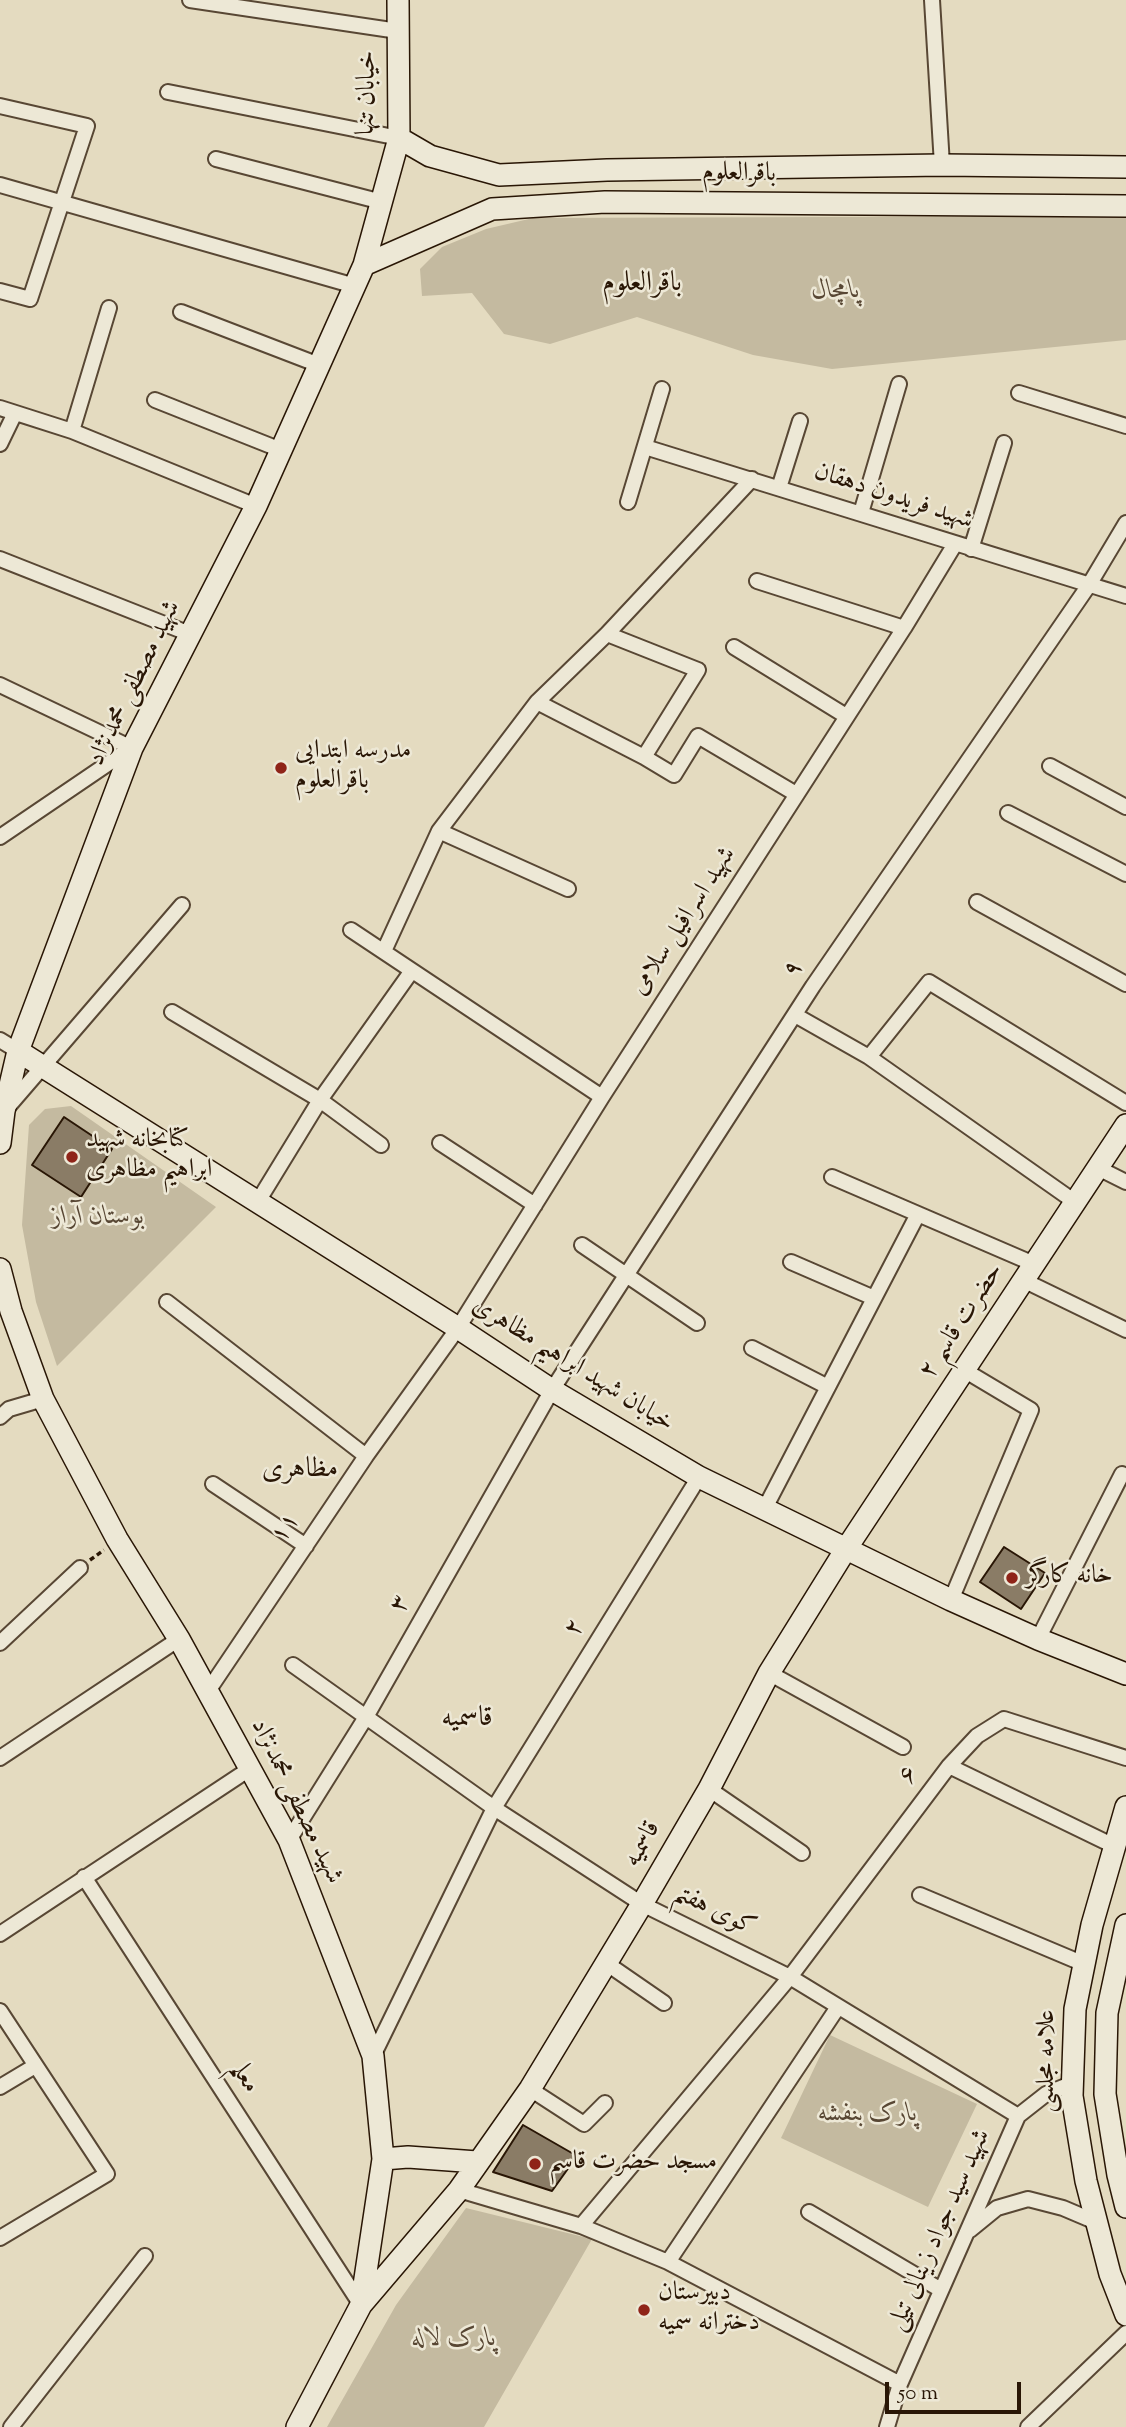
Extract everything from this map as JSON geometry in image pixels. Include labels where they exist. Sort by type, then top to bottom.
[{"type":"main road","name":"خیابان تنها","points":[[364,265],[399,138],[398,0]]},
{"type":"main road","name":"باقرالعلوم","points":[[399,138],[430,156],[499,175],[621,170],[942,165],[1126,167]]},
{"type":"main road","name":"باقرالعلوم","points":[[364,265],[492,209],[605,202],[1126,206]]},
{"type":"main road","name":"شهید مصطفی محمدنژاد","points":[[0,1143],[9,1045],[132,748],[256,506],[364,265]]},
{"type":"main road","name":"خیابان شهید ابراهیم مظاهری","points":[[9,1045],[552,1390],[699,1476],[951,1600],[1126,1674]]},
{"type":"main road","name":"۲ حضرت قاسم","points":[[846,1549],[1126,1125]]},
{"type":"main road","name":"شهید مصطفی محمدنژاد","points":[[0,1269],[11,1311],[43,1399],[117,1539],[179,1639],[289,1840],[373,2056],[383,2159],[361,2305],[297,2427]]},
{"type":"main road","name":"قاسمیه","points":[[361,2305],[459,2190],[530,2089],[709,1789],[769,1674],[846,1549]]},
{"type":"main road","name":"علامه مجلسی","points":[[1126,1807],[1092,1925],[1075,2009],[1072,2096],[1086,2181],[1096,2222],[1110,2274],[1126,2315]]},
{"type":"main road","points":[[1126,1925],[1107,2013],[1105,2094],[1126,2207]]},
{"type":"main road","points":[[1073,2083],[1106,2081]]},
{"type":"main road","points":[[383,2159],[408,2157],[477,2162]]},
{"type":"street","points":[[190,0],[398,30]]},
{"type":"street","points":[[932,0],[942,165]]},
{"type":"street","points":[[168,92],[399,138]]},
{"type":"street","points":[[0,106],[87,126],[30,299],[0,291]]},
{"type":"street","points":[[216,159],[382,202]]},
{"type":"street","points":[[0,185],[355,286]]},
{"type":"street","points":[[72,431],[109,309]]},
{"type":"street","points":[[181,312],[319,365]]},
{"type":"street","points":[[861,513],[898,384]]},
{"type":"street","points":[[628,502],[662,389]]},
{"type":"street","points":[[1019,393],[1126,426]]},
{"type":"street","points":[[155,400],[281,450]]},
{"type":"street","points":[[0,408],[72,431],[256,506]]},
{"type":"street","points":[[0,444],[15,413]]},
{"type":"street","points":[[779,488],[800,421]]},
{"type":"street","points":[[971,548],[1004,443]]},
{"type":"street","name":"شهید فریدون دهقان","points":[[645,447],[1126,596]]},
{"type":"street","points":[[384,951],[439,831],[537,702],[607,634],[752,479]]},
{"type":"street","name":"۹","points":[[552,1390],[795,1015],[1089,585],[1126,523]]},
{"type":"street","name":"شهید اسرافیل سلامی","points":[[458,1328],[955,544]]},
{"type":"street","points":[[0,559],[190,634]]},
{"type":"street","points":[[757,581],[904,628]]},
{"type":"street","points":[[607,634],[698,670],[644,757]]},
{"type":"street","points":[[734,647],[846,716]]},
{"type":"street","points":[[0,685],[132,748]]},
{"type":"street","points":[[537,702],[674,775],[698,736],[796,794]]},
{"type":"street","points":[[1,834],[132,748]]},
{"type":"street","points":[[1051,766],[1126,807]]},
{"type":"street","points":[[1008,813],[1126,874]]},
{"type":"street","points":[[439,831],[568,889]]},
{"type":"street","points":[[977,902],[1126,984]]},
{"type":"street","points":[[4,1111],[182,905]]},
{"type":"street","points":[[351,930],[602,1097]]},
{"type":"street","points":[[257,1203],[320,1100],[411,972]]},
{"type":"street","points":[[869,1058],[929,982],[1126,1103]]},
{"type":"street","points":[[172,1012],[320,1100],[381,1145]]},
{"type":"street","points":[[795,1015],[869,1058],[1075,1202]]},
{"type":"street","points":[[440,1143],[536,1205]]},
{"type":"street","points":[[1098,1168],[1126,1182]]},
{"type":"street","points":[[832,1177],[918,1214],[1029,1272],[1126,1330]]},
{"type":"street","points":[[765,1508],[918,1214]]},
{"type":"street","points":[[582,1245],[697,1323]]},
{"type":"street","points":[[790,1262],[874,1298]]},
{"type":"street","points":[[167,1302],[366,1457]]},
{"type":"street","name":"۱۱","points":[[208,1691],[366,1457],[458,1328]]},
{"type":"street","points":[[752,1348],[828,1387]]},
{"type":"street","points":[[951,1600],[1031,1410],[964,1370]]},
{"type":"street","name":"۳","points":[[289,1840],[366,1717],[552,1390]]},
{"type":"street","points":[[0,1417],[9,1409],[43,1399]]},
{"type":"street","points":[[1038,1639],[1122,1474]]},
{"type":"street","name":"۲","points":[[373,2056],[494,1808],[699,1476]]},
{"type":"street","points":[[213,1484],[306,1546]]},
{"type":"street","points":[[0,1643],[80,1568]]},
{"type":"street","points":[[0,1758],[179,1639]]},
{"type":"street","name":"کوی هفتم","points":[[293,1665],[494,1808],[642,1904],[790,1977],[1018,2116]]},
{"type":"street","points":[[769,1674],[903,1747]]},
{"type":"street","name":"۶","points":[[581,2226],[790,1977],[949,1766],[977,1736],[1004,1719],[1126,1758]]},
{"type":"street","points":[[949,1766],[1114,1846]]},
{"type":"street","points":[[0,1934],[251,1768]]},
{"type":"street","points":[[709,1789],[802,1853]]},
{"type":"street","name":"معلم","points":[[84,1877],[361,2305]]},
{"type":"street","points":[[920,1895],[1084,1964]]},
{"type":"street","points":[[606,1963],[663,2003]]},
{"type":"street","points":[[668,2263],[838,2007]]},
{"type":"street","points":[[0,2011],[107,2174],[0,2238]]},
{"type":"street","points":[[0,2087],[34,2066]]},
{"type":"street","name":"شهید سید جواد زینالی تیلی","points":[[887,2427],[900,2384],[1018,2116],[1046,2094],[1073,2083]]},
{"type":"street","points":[[530,2089],[584,2124],[605,2103]]},
{"type":"street","points":[[459,2190],[581,2226],[668,2263],[900,2384]]},
{"type":"street","points":[[967,2233],[997,2208],[1028,2199],[1063,2208],[1096,2222]]},
{"type":"street","points":[[809,2212],[941,2290]]},
{"type":"street","points":[[11,2427],[145,2256]]},
{"type":"street","points":[[1028,2427],[1126,2333]]},
{"type":"path","points":[[80,1568],[117,1539]]},
{"type":"green space","name":"پامچال","points":[[1126,216],[1126,340],[832,369],[753,355],[637,317],[550,344],[504,334],[472,293],[422,296],[420,269],[442,247],[486,229],[533,218]]},
{"type":"green space","name":"بوستان آراز","points":[[71,1106],[216,1207],[57,1366],[36,1302],[22,1225],[29,1125],[45,1109]]},
{"type":"green space","name":"پارک بنفشه","points":[[830,2035],[977,2104],[928,2207],[781,2138]]},
{"type":"green space","name":"پارک لاله","points":[[466,2208],[592,2239],[484,2427],[327,2427],[396,2305]]},
{"type":"building","name":"کتابخانه شهید ابراهیم مظاهری","points":[[64,1117],[112,1149],[81,1197],[32,1165]]},
{"type":"building","name":"خانه کارگر","points":[[1004,1547],[1045,1573],[1021,1609],[980,1582]]},
{"type":"building","name":"مسجد حضرت قاسم","points":[[523,2125],[577,2156],[552,2191],[493,2172]]},
{"type":"place","name":"مدرسه ابتدایی باقرالعلوم","points":[[281,768]]},
{"type":"place","name":"کتابخانه شهید ابراهیم مظاهری","points":[[72,1157]]},
{"type":"place","name":"خانه کارگر","points":[[1012,1578]]},
{"type":"place","name":"مسجد حضرت قاسم","points":[[535,2164]]},
{"type":"place","name":"دبیرستان دخترانه سمیه","points":[[644,2310]]},
{"type":"district","name":"باقرالعلوم","points":[[642,285]]},
{"type":"district","name":"مظاهری","points":[[300,1471]]},
{"type":"district","name":"قاسمیه","points":[[467,1720]]}]
